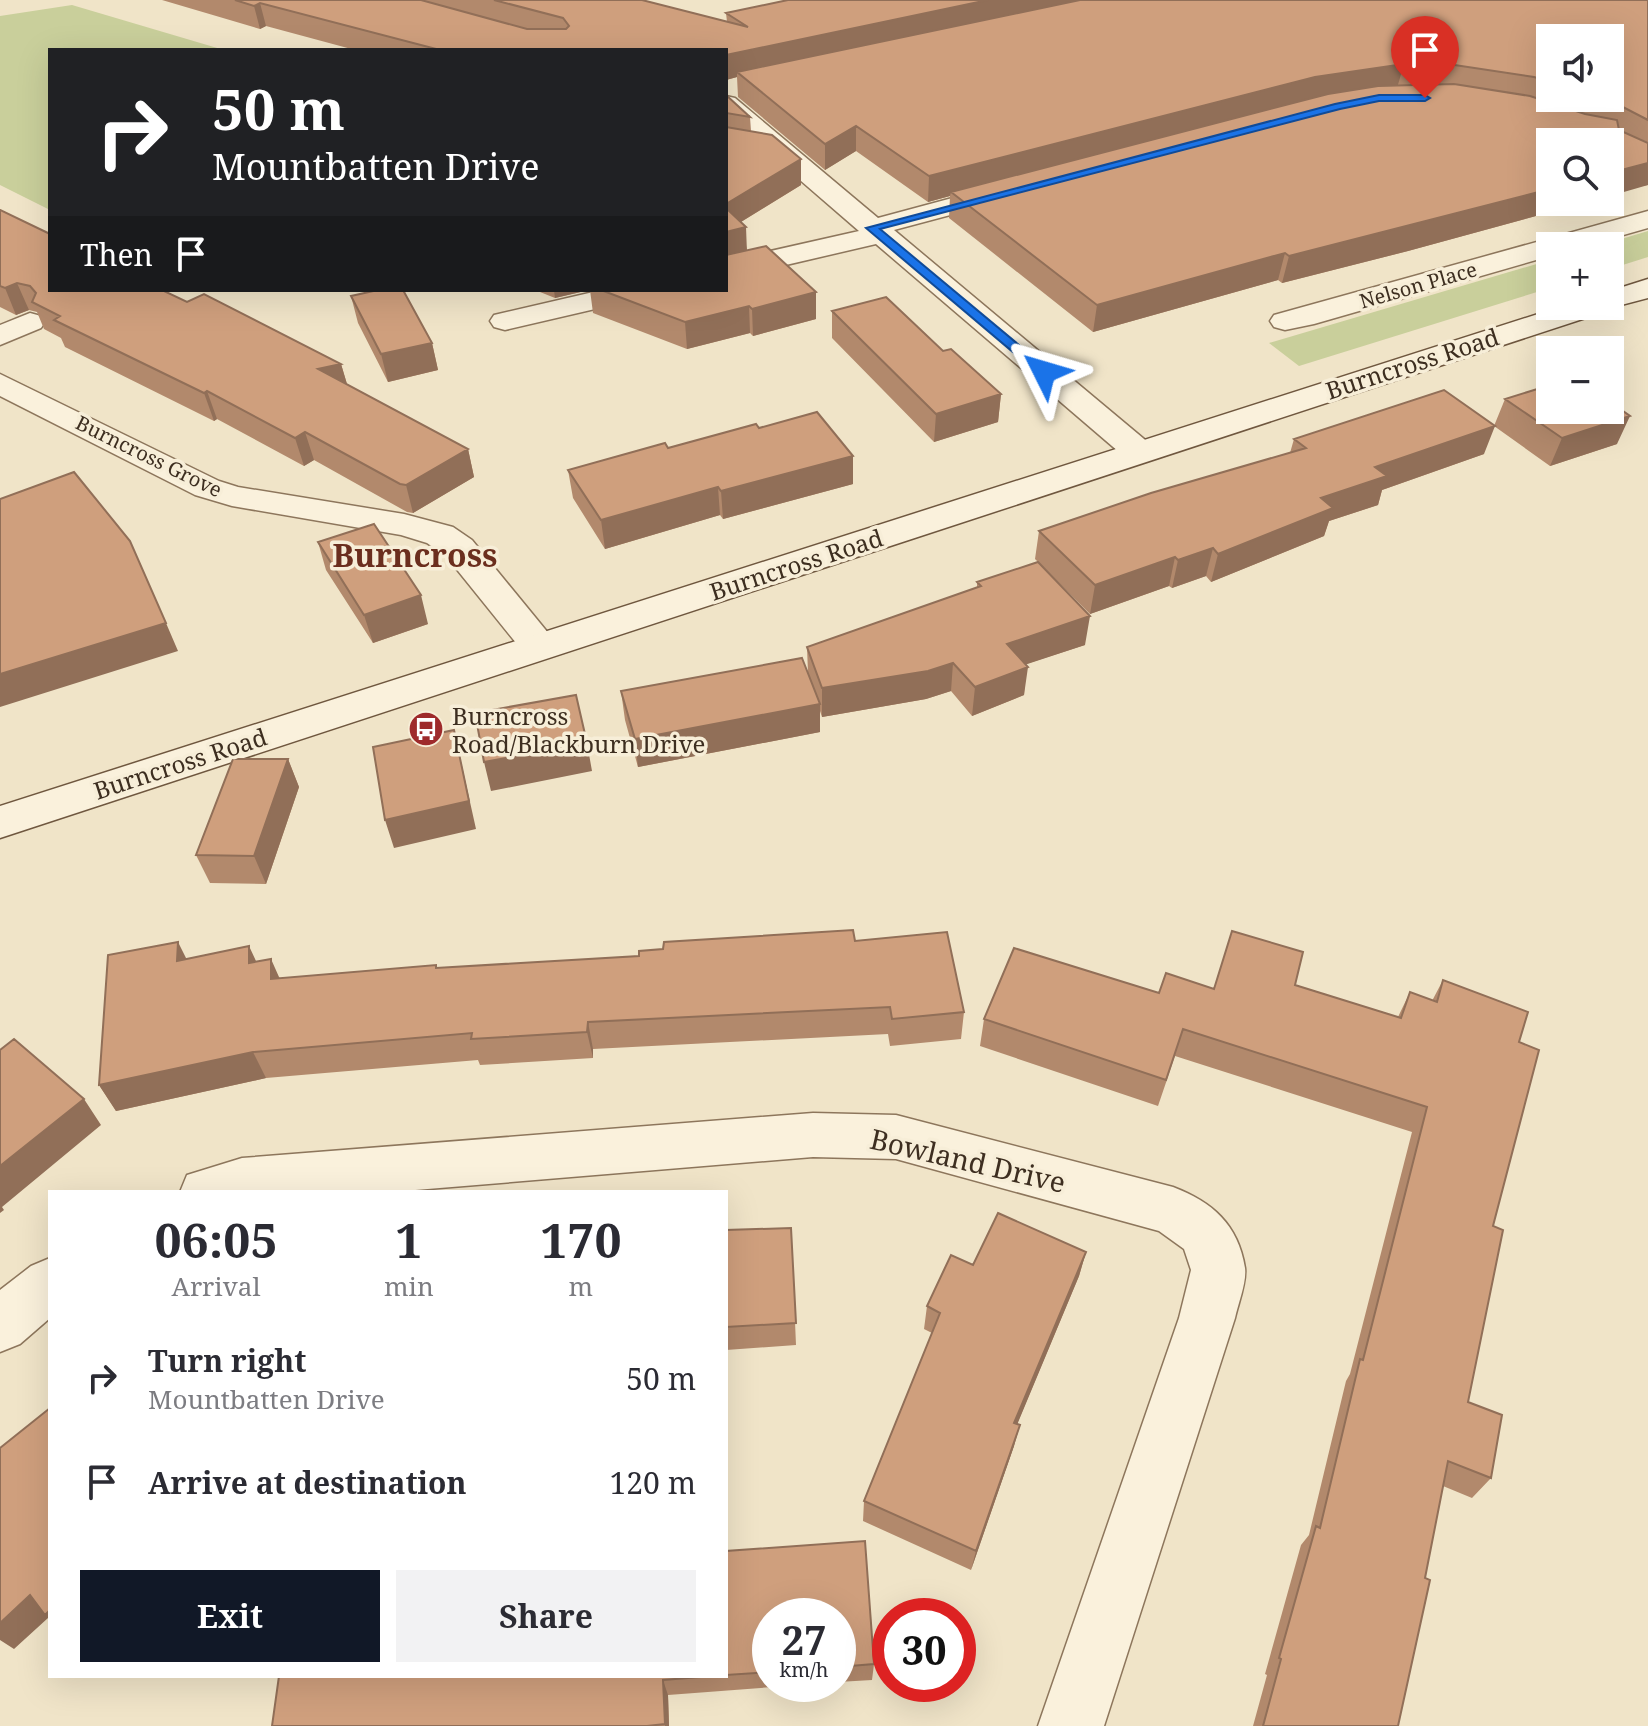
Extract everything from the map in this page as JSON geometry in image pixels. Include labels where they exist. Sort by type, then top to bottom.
[{"type":"street","points":[[731,93],[876,231],[1138,451]]},
{"type":"street","points":[[728,269],[876,231],[1038,183]]},
{"type":"street","name":"Nelson Place","points":[[1603,232],[1648,219]]},
{"type":"street","name":"Nelson Place","points":[[1285,321],[1536,252]]},
{"type":"street","points":[[1624,296],[1648,288]]},
{"type":"street","points":[[505,321],[632,292]]},
{"type":"street","name":"Burncross Road","points":[[0,822],[1549,320]]},
{"type":"street","points":[[0,336],[30,322]]},
{"type":"street","name":"Burncross Grove","points":[[0,384],[207,488],[232,496],[404,525],[440,535],[459,548],[539,645]]},
{"type":"street","name":"Bowland Drive","points":[[213,1190],[242,1181],[813,1135],[860,1135],[896,1137],[1173,1211],[1206,1234],[1218,1270],[1207,1318],[1071,1726]]},
{"type":"street","points":[[0,1325],[48,1286]]},
{"type":"green space","points":[[72,5],[217,48],[48,48],[48,209],[0,185],[0,16]]},
{"type":"green space","points":[[1648,231],[1648,257],[1624,265],[1624,238]]},
{"type":"green space","points":[[1536,264],[1536,292],[1299,366],[1269,343]]},
{"type":"building","points":[[235,0],[421,0],[527,29],[566,29],[569,26],[563,18],[494,0],[642,0],[748,27],[726,13],[788,0],[988,0],[728,55],[728,48],[432,48],[260,3],[254,6]]},
{"type":"building","points":[[1080,0],[1648,0],[1648,120],[1624,108],[1624,24],[1536,24],[1536,78],[1448,64],[1404,64],[1315,77],[929,176],[856,126],[825,144],[737,72]]},
{"type":"building","points":[[1454,84],[1530,96],[1536,98],[1536,112],[1579,112],[1617,120],[1619,128],[1536,128],[1536,193],[1289,256],[1285,253],[1097,305],[951,192],[1328,94],[1378,86]]},
{"type":"building","points":[[728,97],[750,117],[728,113]]},
{"type":"building","points":[[728,127],[772,135],[801,159],[728,203]]},
{"type":"building","points":[[1624,132],[1648,143],[1648,163],[1624,169]]},
{"type":"building","points":[[0,210],[48,233],[48,292],[166,292],[187,302],[204,294],[341,364],[318,369],[468,449],[406,485],[400,484],[305,432],[295,438],[207,391],[204,393],[54,320],[60,316],[32,302],[36,293],[30,286],[17,283],[5,288],[0,286]]},
{"type":"building","points":[[728,210],[746,227],[728,232]]},
{"type":"building","points":[[766,246],[816,292],[685,322],[606,292],[728,292],[728,255]]},
{"type":"building","points":[[369,292],[404,292],[432,343],[381,354],[351,296]]},
{"type":"building","points":[[886,297],[943,351],[951,349],[1001,394],[936,414],[832,311]]},
{"type":"building","points":[[1536,389],[1536,420],[1505,399]]},
{"type":"building","points":[[1444,390],[1495,426],[1375,467],[1387,476],[1321,498],[1333,508],[1218,554],[1213,548],[1178,560],[1175,557],[1095,585],[1039,531],[1151,493],[1306,448],[1294,439]]},
{"type":"building","points":[[817,412],[853,456],[721,491],[718,487],[601,520],[568,470],[665,443],[668,448],[756,424],[759,428]]},
{"type":"building","points":[[1542,424],[1605,424],[1562,438]]},
{"type":"building","points":[[74,472],[130,541],[166,623],[0,674],[0,499]]},
{"type":"building","points":[[374,524],[421,595],[364,615],[318,542]]},
{"type":"building","points":[[1038,562],[1090,616],[1007,644],[1028,667],[975,687],[953,663],[928,671],[822,688],[807,647],[981,586],[977,582]]},
{"type":"building","points":[[802,658],[820,704],[635,739],[621,691]]},
{"type":"building","points":[[576,695],[587,743],[484,762],[475,713]]},
{"type":"building","points":[[454,730],[469,801],[385,820],[373,747]]},
{"type":"building","points":[[233,759],[288,759],[254,856],[196,855]]},
{"type":"building","points":[[853,930],[855,941],[947,932],[964,1012],[892,1019],[890,1007],[588,1022],[587,1032],[471,1039],[472,1033],[253,1052],[99,1085],[108,955],[178,942],[177,961],[249,946],[249,963],[271,959],[271,979],[436,965],[436,968],[639,956],[639,951],[663,949],[664,942]]},
{"type":"building","points":[[1232,931],[1303,952],[1295,985],[1401,1018],[1410,992],[1437,1002],[1443,980],[1528,1012],[1519,1042],[1539,1050],[1493,1226],[1503,1230],[1468,1402],[1502,1415],[1491,1478],[1448,1461],[1425,1578],[1430,1580],[1398,1726],[1263,1726],[1316,1526],[1320,1528],[1360,1359],[1363,1360],[1427,1107],[1183,1029],[1166,1080],[984,1019],[1014,948],[1159,993],[1166,973],[1214,989]]},
{"type":"building","points":[[14,1039],[84,1099],[0,1166],[0,1050]]},
{"type":"building","points":[[998,1213],[1086,1252],[1014,1423],[1020,1425],[976,1551],[864,1501],[940,1313],[927,1306],[951,1255],[973,1265]]},
{"type":"building","points":[[791,1228],[796,1323],[728,1327],[728,1230]]},
{"type":"building","points":[[48,1410],[48,1612],[45,1615],[30,1595],[0,1623],[0,1448]]},
{"type":"building","points":[[865,1541],[872,1664],[856,1666],[856,1598],[752,1598],[752,1673],[728,1675],[728,1551]]},
{"type":"building","points":[[279,1678],[688,1678],[663,1680],[665,1724],[272,1726]]},
{"type":"place","name":"Burncross Road/Blackburn Drive","points":[[426,729]]},
{"type":"district","name":"Burncross","points":[[415,554]]},
{"type":"route","points":[[1044,372],[871,228],[1339,106],[1379,98],[1425,98]]}]
